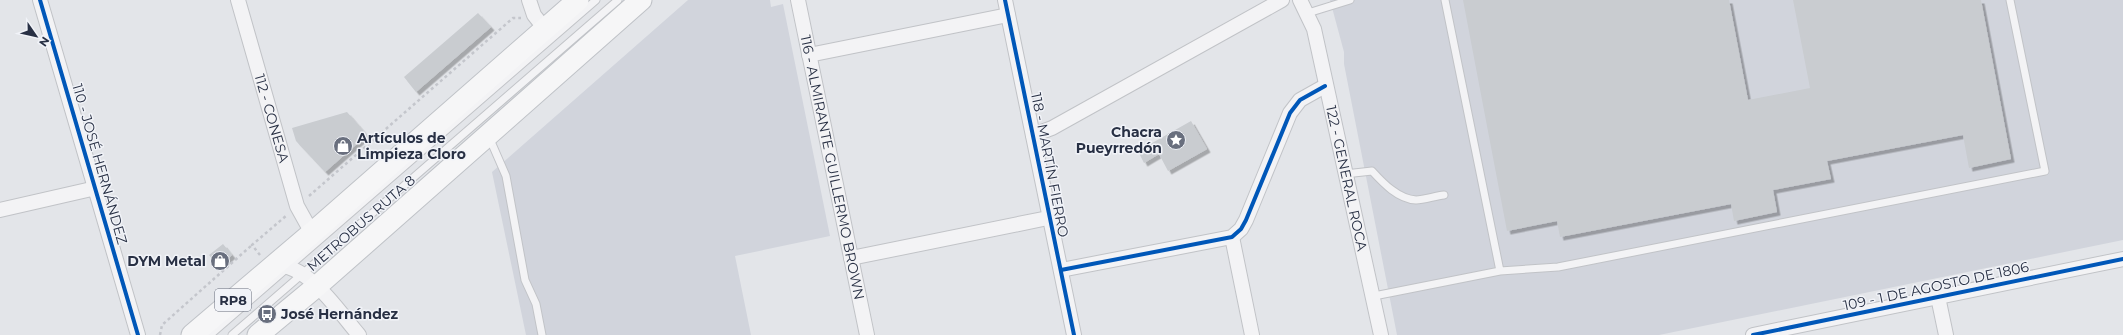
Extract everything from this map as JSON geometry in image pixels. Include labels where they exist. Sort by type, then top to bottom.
[{"type":"main road","name":"RP8","points":[[192,335],[282,266],[312,233],[578,0]]},
{"type":"main road","points":[[258,335],[310,280],[488,135],[642,0]]},
{"type":"street","name":"110 - JOSÉ HERNÁNDEZ","points":[[40,0],[138,335]]},
{"type":"street","name":"112 - CONESA","points":[[238,0],[297,206],[312,233]]},
{"type":"street","points":[[529,0],[534,15],[545,29]]},
{"type":"street","name":"116 - ALMIRANTE GUILLERMO BROWN","points":[[798,0],[867,335]]},
{"type":"street","name":"118 - MARTÍN FIERRO","points":[[1005,0],[1033,135],[1048,218],[1061,270],[1074,335]]},
{"type":"street","points":[[1033,135],[1052,128],[1282,0]]},
{"type":"street","name":"122 - GENERAL ROCA","points":[[1300,0],[1308,13],[1314,29],[1325,86],[1374,296],[1381,335]]},
{"type":"street","points":[[809,55],[1008,15]]},
{"type":"street","points":[[1061,270],[1232,237],[1241,229],[1246,220],[1290,113],[1300,100],[1325,86]]},
{"type":"street","points":[[0,210],[96,188]]},
{"type":"street","points":[[851,258],[1048,218]]},
{"type":"street","points":[[1232,237],[1252,335]]},
{"type":"street","name":"109 - 1 DE AGOSTO DE 1806","points":[[1754,335],[2123,259]]},
{"type":"street","points":[[282,266],[310,280],[359,335]]},
{"type":"street","points":[[1938,297],[1946,335]]},
{"type":"lane","name":"METROBUS RUTA 8","points":[[210,335],[282,266],[596,0]]},
{"type":"lane","name":"METROBUS RUTA 8","points":[[232,335],[310,280],[618,0]]},
{"type":"lane","points":[[1308,13],[1350,0]]},
{"type":"lane","points":[[1445,0],[1500,271]]},
{"type":"lane","points":[[1374,296],[1500,271],[1558,267],[2046,171],[2010,0]]},
{"type":"lane","points":[[488,135],[506,176],[525,280],[536,304],[542,335]]},
{"type":"lane","points":[[1345,174],[1372,171],[1387,186],[1399,195],[1416,200],[1444,195]]},
{"type":"path","points":[[160,335],[162,325],[252,245]]},
{"type":"shaded area","points":[[688,0],[770,0],[771,7],[783,4],[830,236],[735,256],[751,335],[526,335],[492,172]]},
{"type":"shaded area","points":[[1330,0],[2123,0],[2123,240],[1659,335],[1397,335],[1344,64],[1344,52]]},
{"type":"building","points":[[1463,0],[1729,0],[1748,100],[1810,88],[1793,0],[1981,0],[2011,159],[1969,168],[1963,135],[1827,161],[1831,179],[1773,190],[1777,212],[1734,221],[1731,204],[1560,237],[1557,221],[1507,231]]},
{"type":"building","points":[[478,13],[491,27],[416,92],[404,77]]},
{"type":"building","points":[[347,112],[367,135],[325,172],[296,141],[292,128]]},
{"type":"building","points":[[1191,121],[1207,149],[1168,171],[1159,154],[1144,163],[1138,151]]},
{"type":"building","name":"DYM Metal","points":[[223,244],[232,255],[219,267],[209,255]]},
{"type":"cycle path","points":[[40,0],[138,335]]},
{"type":"cycle path","points":[[1005,0],[1074,335]]},
{"type":"cycle path","points":[[1061,270],[1232,237],[1241,229],[1246,220],[1290,113],[1300,100],[1325,86]]},
{"type":"cycle path","points":[[1753,335],[2123,259]]},
{"type":"place","name":"Chacra Pueyrredón","points":[[1176,140]]},
{"type":"place","name":"Artículos de Limpieza Cloro","points":[[343,146]]},
{"type":"place","name":"DYM Metal","points":[[220,261]]},
{"type":"place","name":"José Hernández","points":[[267,314]]}]
